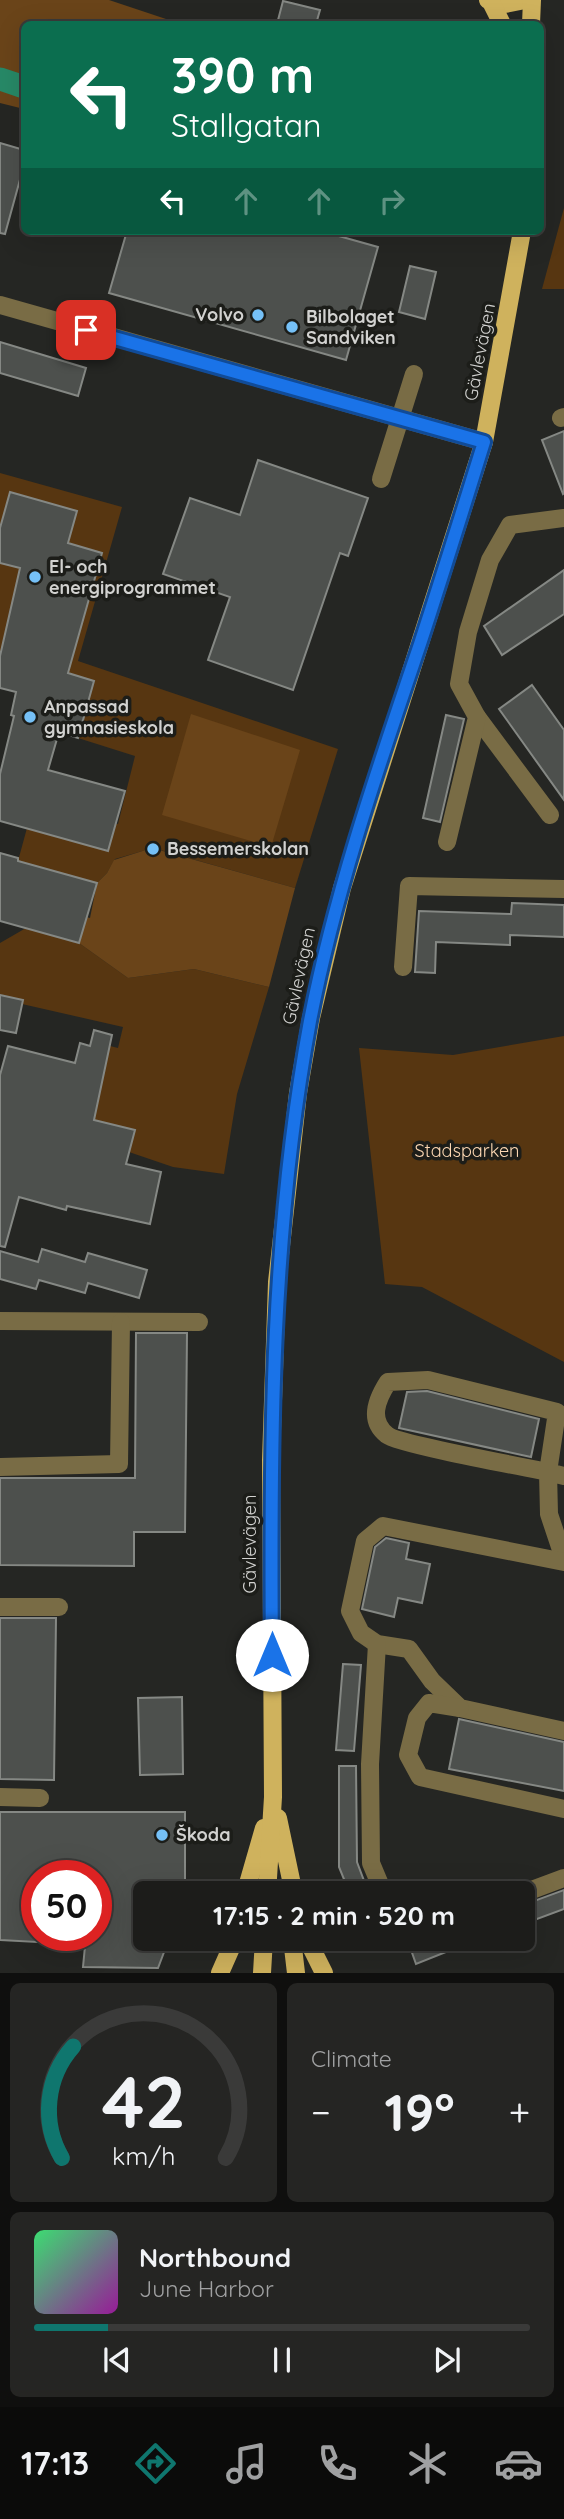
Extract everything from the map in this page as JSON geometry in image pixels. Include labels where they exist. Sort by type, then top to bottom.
[{"type":"main road","points":[[490,1],[505,4],[525,0]]},
{"type":"main road","points":[[531,21],[532,0]]},
{"type":"main road","points":[[490,1],[500,21]]},
{"type":"main road","name":"Gävlevägen","points":[[268,1881],[274,1797],[271,1460],[277,1282],[298,1093],[311,1018],[342,888],[484,442],[521,235]]},
{"type":"main road","points":[[249,1881],[274,1797]]},
{"type":"main road","points":[[274,1797],[291,1881]]},
{"type":"main road","name":"Gävlevägen","points":[[274,1797],[284,1881]]},
{"type":"main road","points":[[220,1973],[230,1951]]},
{"type":"main road","points":[[262,1973],[263,1951]]},
{"type":"main road","points":[[293,1951],[296,1973]]},
{"type":"main road","points":[[313,1951],[324,1973]]},
{"type":"street","points":[[0,304],[484,442]]},
{"type":"street","points":[[381,479],[414,374]]},
{"type":"street","points":[[550,815],[477,717],[459,684],[466,645],[490,560],[510,525],[564,518]]},
{"type":"street","points":[[447,842],[477,717]]},
{"type":"street","points":[[403,967],[409,886],[564,889]]},
{"type":"street","points":[[0,1321],[199,1322]]},
{"type":"street","points":[[0,1467],[119,1464],[121,1321]]},
{"type":"street","points":[[460,1708],[432,1681],[409,1649],[377,1644],[360,1633],[350,1611],[365,1541],[383,1526],[564,1560],[549,1514],[556,1474],[557,1412],[428,1380],[388,1382],[375,1402],[377,1423],[388,1437],[556,1474]]},
{"type":"street","points":[[0,1607],[59,1607]]},
{"type":"street","points":[[377,1644],[370,1764],[371,1863],[379,1881]]},
{"type":"street","points":[[564,1731],[429,1703],[417,1718],[408,1755],[420,1777],[564,1809]]},
{"type":"street","points":[[0,1797],[40,1798]]},
{"type":"street","points":[[535,1889],[564,1878]]},
{"type":"green space","points":[[564,208],[564,289],[542,289]]},
{"type":"green space","points":[[0,473],[122,507],[78,661],[338,749],[295,888],[153,848],[115,859],[97,883],[18,861],[27,828],[118,824],[135,756],[78,738],[94,681],[68,673],[102,553],[68,543],[76,511],[11,492],[0,528]]},
{"type":"green space","points":[[0,563],[20,568],[0,656]]},
{"type":"green space","points":[[26,928],[79,943],[128,978],[194,969],[269,987],[237,1094],[224,1174],[173,1167],[129,1152],[134,1130],[94,1120],[110,1046],[118,1048],[123,1027],[22,1004],[22,1000],[0,995],[0,943]]},
{"type":"green space","name":"Stadsparken","points":[[564,1036],[564,1362],[422,1287],[385,1284],[359,1048],[453,1055]]},
{"type":"shaded area","points":[[0,0],[109,0],[172,21],[21,21],[21,108],[0,103]]},
{"type":"shaded area","points":[[191,714],[300,750],[271,847],[162,815]]},
{"type":"shaded area","points":[[152,848],[295,888],[269,987],[194,969],[128,978],[79,943],[86,917],[90,918],[97,883],[114,860]]},
{"type":"building","points":[[283,1],[320,10],[317,21],[278,21]]},
{"type":"building","points":[[0,143],[21,149],[21,176],[5,234],[0,233]]},
{"type":"building","name":"Bilbolaget Sandviken","points":[[126,235],[335,235],[378,247],[346,360],[109,293]]},
{"type":"building","points":[[410,266],[436,272],[425,319],[399,312]]},
{"type":"building","points":[[0,342],[86,368],[78,396],[0,373]]},
{"type":"building","points":[[564,431],[564,493],[563,494],[542,440]]},
{"type":"building","points":[[258,460],[368,498],[348,556],[340,553],[293,690],[208,660],[230,597],[163,574],[190,498],[240,515]]},
{"type":"building","name":"Bessemerskolan","points":[[10,492],[77,511],[68,543],[102,553],[68,673],[94,681],[78,738],[59,732],[48,770],[125,791],[108,851],[0,821],[0,774],[14,716],[11,715],[16,692],[0,688],[0,656],[20,568],[0,563],[0,528]]},
{"type":"building","points":[[564,570],[564,614],[502,655],[484,626]]},
{"type":"building","points":[[532,685],[564,730],[564,800],[499,709]]},
{"type":"building","points":[[446,715],[464,719],[440,822],[423,818]]},
{"type":"building","points":[[0,853],[18,858],[18,861],[97,883],[79,943],[0,921]]},
{"type":"building","points":[[512,903],[564,905],[564,937],[510,935],[510,945],[436,942],[435,973],[415,972],[419,911],[511,914]]},
{"type":"building","points":[[0,995],[23,1000],[16,1033],[0,1030]]},
{"type":"building","points":[[94,1030],[112,1035],[94,1120],[135,1130],[126,1164],[161,1172],[150,1224],[67,1206],[66,1210],[19,1197],[5,1247],[0,1246],[0,1075],[8,1046],[75,1063],[80,1043],[90,1046]]},
{"type":"building","points":[[42,1249],[85,1262],[88,1253],[147,1270],[139,1298],[88,1283],[85,1293],[39,1280],[36,1289],[0,1279],[0,1251],[38,1262]]},
{"type":"building","points":[[136,1333],[187,1333],[185,1532],[134,1532],[134,1566],[0,1565],[0,1478],[135,1478]]},
{"type":"building","points":[[427,1391],[539,1419],[531,1457],[399,1428],[407,1392]]},
{"type":"building","points":[[386,1538],[409,1543],[406,1559],[430,1564],[422,1603],[398,1598],[394,1617],[362,1609],[375,1547]]},
{"type":"building","points":[[0,1618],[56,1618],[54,1780],[0,1779]]},
{"type":"building","points":[[343,1664],[361,1665],[354,1751],[336,1750]]},
{"type":"building","points":[[182,1697],[183,1774],[140,1775],[138,1698]]},
{"type":"building","points":[[459,1719],[564,1742],[564,1791],[449,1769]]},
{"type":"building","points":[[339,1766],[356,1766],[357,1862],[364,1881],[345,1881],[339,1867]]},
{"type":"building","points":[[0,1812],[185,1812],[185,1881],[133,1881],[133,1951],[164,1951],[158,1968],[83,1967],[85,1951],[112,1951],[112,1860],[21,1860],[21,1941],[0,1940]]},
{"type":"building","points":[[564,1890],[564,1909],[535,1920],[535,1901]]},
{"type":"building","points":[[411,1951],[448,1951],[416,1964]]},
{"type":"waterway","points":[[0,79],[21,86]]},
{"type":"place","name":"Volvo","points":[[258,315]]},
{"type":"place","name":"Bilbolaget Sandviken","points":[[292,327]]},
{"type":"place","name":"El- och energiprogrammet","points":[[35,577]]},
{"type":"place","name":"Anpassad gymnasieskola","points":[[30,717]]},
{"type":"place","name":"Bessemerskolan","points":[[153,849]]},
{"type":"place","name":"Škoda","points":[[162,1835]]},
{"type":"route","points":[[86,330],[484,442],[353,849],[328,942],[302,1069],[291,1136],[277,1282],[271,1460],[272,1655]]}]
